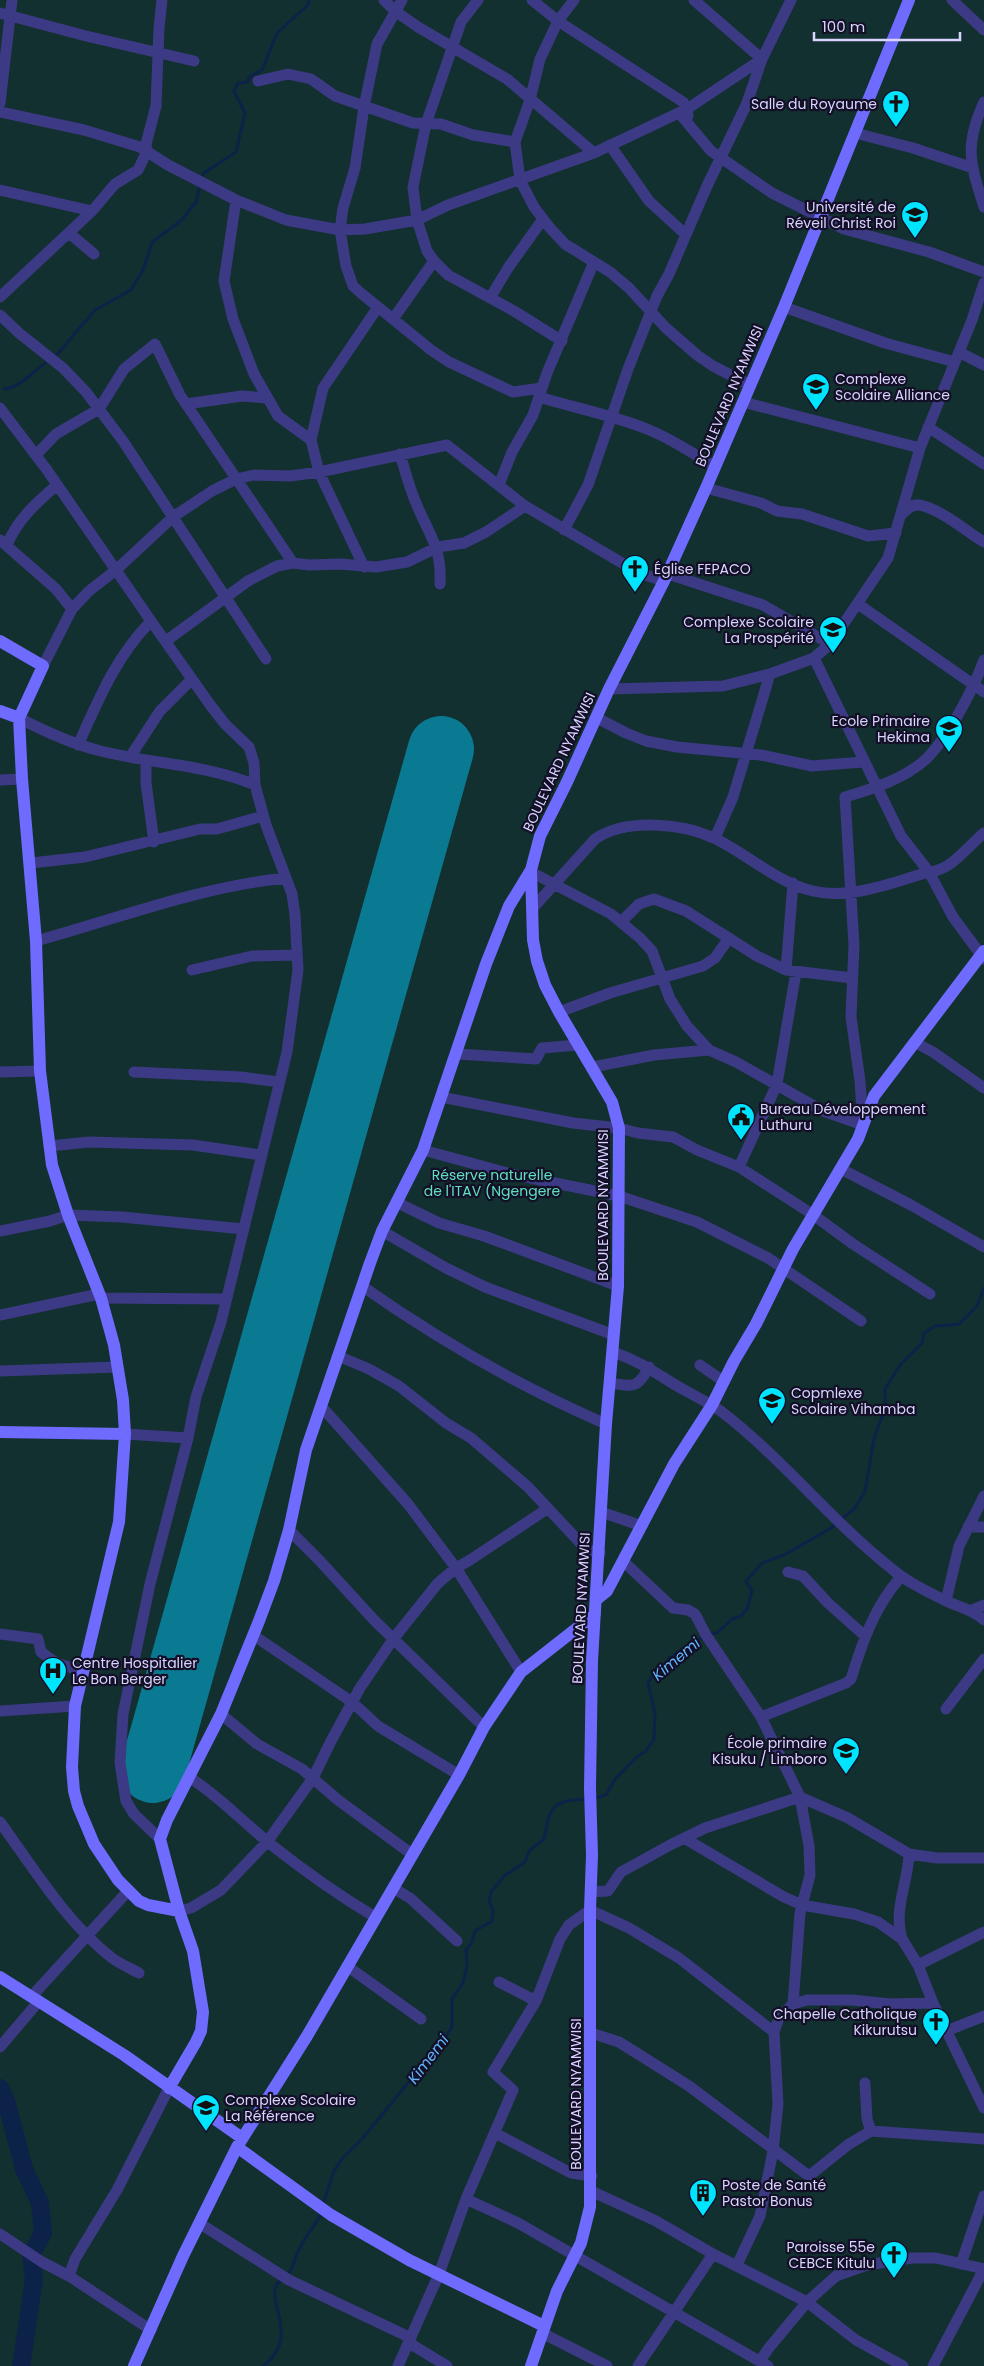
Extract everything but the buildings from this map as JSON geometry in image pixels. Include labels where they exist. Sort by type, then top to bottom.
[{"type":"street","points":[[0,103],[5,14],[12,0]]},
{"type":"street","points":[[0,297],[92,211],[115,184],[138,170],[147,151],[146,144],[156,106],[162,0]]},
{"type":"street","points":[[384,0],[395,11],[451,47],[499,74],[549,113],[594,153]]},
{"type":"street","points":[[402,0],[377,44],[364,107],[355,168],[343,208],[340,230],[346,266],[353,286],[393,320],[449,362],[512,392],[540,392],[648,430],[715,467]]},
{"type":"street","points":[[478,0],[461,22],[426,124],[414,187],[417,220],[427,251],[448,275],[514,311],[562,341]]},
{"type":"street","points":[[532,0],[558,21],[683,102],[683,111],[688,125],[711,151],[772,193],[844,229],[929,252],[984,272]]},
{"type":"street","points":[[574,0],[558,21],[540,59],[530,100],[515,142],[520,180],[543,219],[565,244],[594,262],[629,288],[666,328],[697,355],[713,366],[750,385]]},
{"type":"street","points":[[694,0],[762,59]]},
{"type":"street","points":[[564,530],[588,485],[628,369],[657,296],[669,274],[685,234],[747,103],[762,59],[791,0]]},
{"type":"street","name":"BOULEVARD NYAMWISI","points":[[531,2366],[560,2285],[576,2256],[585,2228],[591,2191],[592,2176],[589,2144],[592,1812],[590,1793],[595,1614],[606,1424],[618,1286],[619,1128],[612,1102],[545,985],[537,961],[532,909],[531,871],[540,836],[666,577],[706,488],[784,307],[909,0]]},
{"type":"street","points":[[952,0],[984,30]]},
{"type":"street","points":[[5,14],[86,36],[194,61]]},
{"type":"street","points":[[0,112],[84,130],[140,147],[168,165],[236,200],[286,220],[340,230],[365,229],[417,220],[448,206],[594,153],[683,111],[762,59]]},
{"type":"street","points":[[258,81],[288,74],[311,79],[335,96],[413,123],[441,124],[473,135],[515,142]]},
{"type":"street","points":[[984,102],[971,139],[973,168],[984,207]]},
{"type":"street","points":[[855,133],[913,148],[973,168]]},
{"type":"street","points":[[610,145],[649,201],[685,234]]},
{"type":"street","points":[[0,190],[92,211]]},
{"type":"street","points":[[236,200],[224,281],[233,319],[242,346],[267,398],[278,416],[312,440]]},
{"type":"street","points":[[490,298],[508,268],[543,219]]},
{"type":"street","points":[[69,233],[94,254]]},
{"type":"street","points":[[393,320],[434,261]]},
{"type":"street","points":[[499,485],[509,458],[533,415],[540,392],[594,262]]},
{"type":"street","points":[[610,689],[723,686],[770,674],[814,658],[830,644],[888,558],[920,448],[984,284]]},
{"type":"street","points":[[364,567],[319,472],[312,440],[323,388],[378,307]]},
{"type":"street","points":[[784,307],[885,343],[957,357],[984,365]]},
{"type":"street","points":[[0,315],[18,333],[63,368],[99,409],[123,441],[266,659]]},
{"type":"street","points":[[36,455],[56,434],[99,409],[124,368],[155,344],[186,404],[293,563]]},
{"type":"street","points":[[186,404],[242,396],[267,398]]},
{"type":"street","points":[[743,402],[920,448]]},
{"type":"street","points":[[0,408],[36,455],[192,679],[226,724],[249,747],[254,763],[255,786],[263,816],[292,894],[297,955],[295,1000],[287,1052],[226,1299],[196,1396],[188,1438],[150,1584],[127,1690],[121,1732],[120,1763],[126,1800],[134,1814],[160,1839],[179,1911],[193,1951],[202,1999],[203,2021],[196,2042],[169,2088],[117,2190],[75,2259],[68,2276]]},
{"type":"street","points":[[928,426],[984,464]]},
{"type":"street","points":[[547,1508],[456,1568],[438,1583],[394,1638],[352,1702],[313,1778],[268,1842],[221,1890],[191,1908],[179,1911],[148,1905],[128,1891],[103,1860],[88,1831],[78,1806],[72,1767],[75,1706],[118,1522],[125,1434],[123,1400],[114,1345],[100,1296],[68,1215],[52,1165],[49,1146],[40,1071],[36,941],[31,863],[22,779],[19,718],[72,609],[89,591],[116,570],[173,517],[212,490],[236,479],[254,475],[290,476],[319,472],[447,445],[525,506],[639,573],[666,577],[763,605],[830,644]]},
{"type":"street","points":[[400,454],[416,502],[438,547],[441,569],[440,584]]},
{"type":"street","points":[[57,485],[31,507],[4,542],[56,589],[72,609]]},
{"type":"street","points":[[909,486],[918,505]]},
{"type":"street","points":[[706,488],[761,504],[777,511],[802,514],[868,536],[896,533]]},
{"type":"street","points":[[902,514],[912,506],[918,505],[935,511],[984,542]]},
{"type":"street","points":[[166,641],[225,597],[263,572],[277,566],[293,563],[309,565],[340,564],[364,567],[406,562],[438,547],[464,543],[486,532],[525,506]]},
{"type":"street","points":[[858,604],[984,692]]},
{"type":"street","points":[[78,745],[108,679],[130,643],[151,621]]},
{"type":"street","points":[[0,641],[43,666]]},
{"type":"street","points":[[597,1599],[607,1591],[624,1562],[674,1464],[712,1405],[812,1214],[858,1139],[874,1096],[983,955],[953,917],[929,872],[901,836],[814,658]]},
{"type":"street","points":[[863,1125],[860,1081],[851,1017],[854,945],[846,797],[894,780],[925,760],[941,740],[974,685],[984,660]]},
{"type":"street","points":[[715,838],[733,797],[770,674]]},
{"type":"street","points":[[130,757],[160,711],[192,679]]},
{"type":"street","points":[[0,711],[78,745],[220,774],[255,786]]},
{"type":"street","points":[[597,718],[646,741],[677,747],[746,754],[812,766],[864,762]]},
{"type":"street","points":[[146,760],[146,783],[154,842]]},
{"type":"street","points":[[0,780],[22,779]]},
{"type":"street","points":[[31,863],[85,857],[154,842],[200,829],[217,829],[263,816]]},
{"type":"street","points":[[532,909],[595,839],[614,829],[627,825],[681,829],[715,838],[793,884],[813,891],[836,894],[850,893],[939,871],[950,864],[984,833]]},
{"type":"street","points":[[160,1839],[167,1820],[221,1714],[274,1581],[306,1450],[362,1286],[382,1232],[423,1150],[486,964],[510,906],[531,871],[611,914],[652,951],[670,999],[687,1026],[709,1050],[776,1084],[822,1111],[863,1125]]},
{"type":"street","points":[[36,941],[200,891],[248,882],[286,878]]},
{"type":"street","points":[[739,1167],[776,1084],[791,971],[793,884]]},
{"type":"street","points":[[621,922],[639,904],[654,899],[686,911],[757,956],[791,971],[852,978]]},
{"type":"street","points":[[559,1012],[702,966],[715,958],[730,938]]},
{"type":"street","points":[[192,970],[252,956],[297,955]]},
{"type":"street","points":[[914,1042],[933,1052],[984,1088]]},
{"type":"street","points":[[457,1054],[536,1059],[542,1048],[578,1045]]},
{"type":"street","points":[[593,1067],[654,1055],[709,1050]]},
{"type":"street","points":[[0,1072],[40,1071]]},
{"type":"street","points":[[134,1072],[241,1077],[279,1082]]},
{"type":"street","points":[[441,1097],[573,1123],[673,1137],[697,1150],[739,1167],[930,1294]]},
{"type":"street","points":[[49,1146],[125,1142],[193,1145],[261,1155]]},
{"type":"street","points":[[423,1150],[511,1174],[619,1196],[697,1222],[784,1268],[862,1321]]},
{"type":"street","points":[[840,1169],[911,1205],[984,1247]]},
{"type":"street","points":[[398,1203],[439,1223],[484,1236],[618,1286]]},
{"type":"street","points":[[0,1230],[50,1221],[68,1215],[122,1217],[243,1229]]},
{"type":"street","points":[[382,1232],[446,1268],[485,1287],[614,1335]]},
{"type":"street","points":[[362,1286],[456,1347],[524,1387],[606,1424]]},
{"type":"street","points":[[0,1315],[100,1296],[226,1299]]},
{"type":"street","points":[[612,1352],[650,1367],[668,1380],[712,1405],[759,1445],[875,1556],[901,1577],[946,1601],[972,1610],[984,1620]]},
{"type":"street","points":[[338,1356],[369,1369],[399,1386],[446,1423],[471,1438],[528,1487],[586,1549],[600,1552]]},
{"type":"street","points":[[700,1365],[723,1381]]},
{"type":"street","points":[[0,1371],[118,1367]]},
{"type":"street","points":[[610,1383],[633,1386],[638,1384],[650,1367]]},
{"type":"street","points":[[321,1406],[408,1504],[456,1568],[521,1672]]},
{"type":"street","points":[[0,1432],[125,1434],[188,1438]]},
{"type":"street","points":[[946,1601],[960,1546],[984,1496]]},
{"type":"street","points":[[601,1512],[642,1526]]},
{"type":"street","points":[[968,1527],[984,1527]]},
{"type":"street","points":[[288,1530],[320,1561],[368,1615],[394,1638],[484,1727]]},
{"type":"street","points":[[624,1562],[673,1608],[688,1610],[695,1614],[706,1635],[761,1717],[800,1797],[809,1846],[810,1875],[802,1905],[793,2004]]},
{"type":"street","points":[[788,1572],[803,1576],[865,1636]]},
{"type":"street","points":[[761,1717],[846,1683],[850,1679],[865,1636],[890,1590],[901,1577]]},
{"type":"street","points":[[972,1610],[984,1605]]},
{"type":"street","points":[[134,2366],[199,2223],[239,2142],[307,2036],[459,1775],[484,1727],[521,1672],[595,1614]]},
{"type":"street","points":[[0,1634],[38,1639],[41,1652],[56,1663],[82,1671]]},
{"type":"street","points":[[253,1635],[352,1702],[378,1726],[459,1775]]},
{"type":"street","points":[[946,1709],[984,1659]]},
{"type":"street","points":[[0,1711],[75,1706]]},
{"type":"street","points":[[221,1714],[257,1744],[302,1769],[338,1800],[413,1855]]},
{"type":"street","points":[[189,1777],[206,1788],[268,1842],[332,1891],[375,1917]]},
{"type":"street","points":[[592,1892],[608,1891],[621,1872],[705,1828],[800,1797],[843,1816],[909,1854],[937,1858],[984,1858]]},
{"type":"street","points":[[0,1822],[56,1899],[86,1935],[113,1959],[139,1973]]},
{"type":"street","points":[[684,1838],[784,1897],[802,1905],[862,1916],[878,1922],[902,1938]]},
{"type":"street","points":[[909,1854],[909,1865],[898,1911],[898,1926],[902,1938],[918,1965],[933,2003],[984,2108]]},
{"type":"street","points":[[393,1888],[410,1898],[457,1941]]},
{"type":"street","points":[[0,2048],[86,1935],[128,1891]]},
{"type":"street","points":[[398,2366],[439,2274],[466,2199],[513,2090],[493,2072],[536,2001],[560,1939],[569,1925],[590,1910],[629,1928],[679,1958],[774,2032]]},
{"type":"street","points":[[918,1965],[984,1932]]},
{"type":"street","points":[[347,1966],[421,2019]]},
{"type":"street","points":[[0,1977],[124,2055],[239,2142],[322,2209],[409,2260],[439,2274],[607,2366]]},
{"type":"street","points":[[499,1982],[536,2001]]},
{"type":"street","points":[[737,2265],[760,2216],[773,2151],[778,2104],[774,2032],[779,2018],[793,2004],[807,2000],[852,2000],[890,2004],[933,2003]]},
{"type":"street","points":[[946,2031],[984,2016]]},
{"type":"street","points":[[591,2033],[619,2042],[689,2086],[773,2151],[809,2176],[849,2144],[871,2131],[984,2139]]},
{"type":"street","points":[[865,2083],[867,2119],[871,2131]]},
{"type":"street","points":[[495,2133],[571,2173],[592,2176]]},
{"type":"street","points":[[591,2191],[656,2221],[713,2254],[807,2302],[856,2340],[903,2366]]},
{"type":"street","points":[[961,2264],[984,2196]]},
{"type":"street","points":[[466,2199],[518,2223],[759,2363],[768,2349],[807,2302],[821,2287],[836,2276],[867,2265],[912,2258],[936,2258],[984,2269],[932,2366]]},
{"type":"street","points":[[199,2223],[284,2277],[410,2341],[447,2366]]},
{"type":"street","points":[[0,2234],[151,2330]]},
{"type":"street","points":[[638,2366],[713,2254]]},
{"type":"green space","name":"Réserve naturelle de l'ITAV (Ngengere","points":[[0,0],[984,0],[984,2366],[0,2366]]},
{"type":"waterway","points":[[202,179],[204,173],[236,152],[245,113],[234,91],[238,83],[248,82],[249,77],[262,70],[277,33],[309,4],[308,0]]},
{"type":"waterway","points":[[55,357],[95,310],[131,290],[144,268],[152,242],[182,220],[196,202],[200,185]]},
{"type":"waterway","points":[[4,389],[17,385],[50,360]]},
{"type":"waterway","points":[[708,1634],[717,1633],[732,1619],[741,1616],[747,1609],[752,1591],[746,1581],[762,1563],[786,1554],[831,1528],[855,1508],[865,1491],[874,1439],[885,1408],[885,1389],[900,1365],[923,1342],[923,1334],[935,1326],[959,1324],[977,1306],[984,1288]]},
{"type":"waterway","name":"Kimemi","points":[[594,1798],[606,1795],[615,1779],[638,1756],[646,1751],[654,1739],[655,1713],[648,1683],[654,1673],[665,1668],[669,1658],[703,1637]]},
{"type":"waterway","name":"Kimemi","points":[[323,2204],[334,2171],[342,2159],[363,2138],[411,2079],[429,2062],[452,2027],[452,1999],[463,1983],[467,1965],[466,1950],[472,1942],[475,1931],[492,1921],[493,1911],[489,1901],[491,1892],[504,1876],[525,1862],[529,1851],[544,1839],[550,1815],[556,1806],[570,1800],[587,1799]]},
{"type":"waterway","points":[[0,2088],[6,2100],[24,2169],[40,2203],[43,2233],[31,2255],[34,2280],[21,2366]]},
{"type":"waterway","name":"Kimemi","points":[[287,2275],[292,2268],[302,2243],[322,2212]]},
{"type":"waterway","name":"Kimemi","points":[[263,2366],[275,2354],[280,2342],[281,2329],[275,2295],[276,2286],[282,2279]]},
{"type":"runway","points":[[153,1770],[441,749]]},
{"type":"place","name":"Salle du Royaume","points":[[896,128]]},
{"type":"place","name":"Université de Réveil Christ Roi","points":[[915,239]]},
{"type":"place","name":"Complexe Scolaire Alliance","points":[[816,411]]},
{"type":"place","name":"Église FEPACO","points":[[635,593]]},
{"type":"place","name":"Complexe Scolaire La Prospérité","points":[[833,654]]},
{"type":"place","name":"Ecole Primaire Hekima","points":[[949,753]]},
{"type":"place","name":"Bureau Développement Luthuru","points":[[741,1141]]},
{"type":"place","name":"Copmlexe Scolaire Vihamba","points":[[772,1425]]},
{"type":"place","name":"Centre Hospitalier Le Bon Berger","points":[[53,1695]]},
{"type":"place","name":"École primaire Kisuku / Limboro","points":[[846,1775]]},
{"type":"place","name":"Chapelle Catholique Kikurutsu","points":[[936,2046]]},
{"type":"place","name":"Complexe Scolaire La Référence","points":[[206,2132]]},
{"type":"place","name":"Poste de Santé Pastor Bonus","points":[[703,2217]]},
{"type":"place","name":"Paroisse 55e CEBCE Kitulu","points":[[894,2279]]}]
